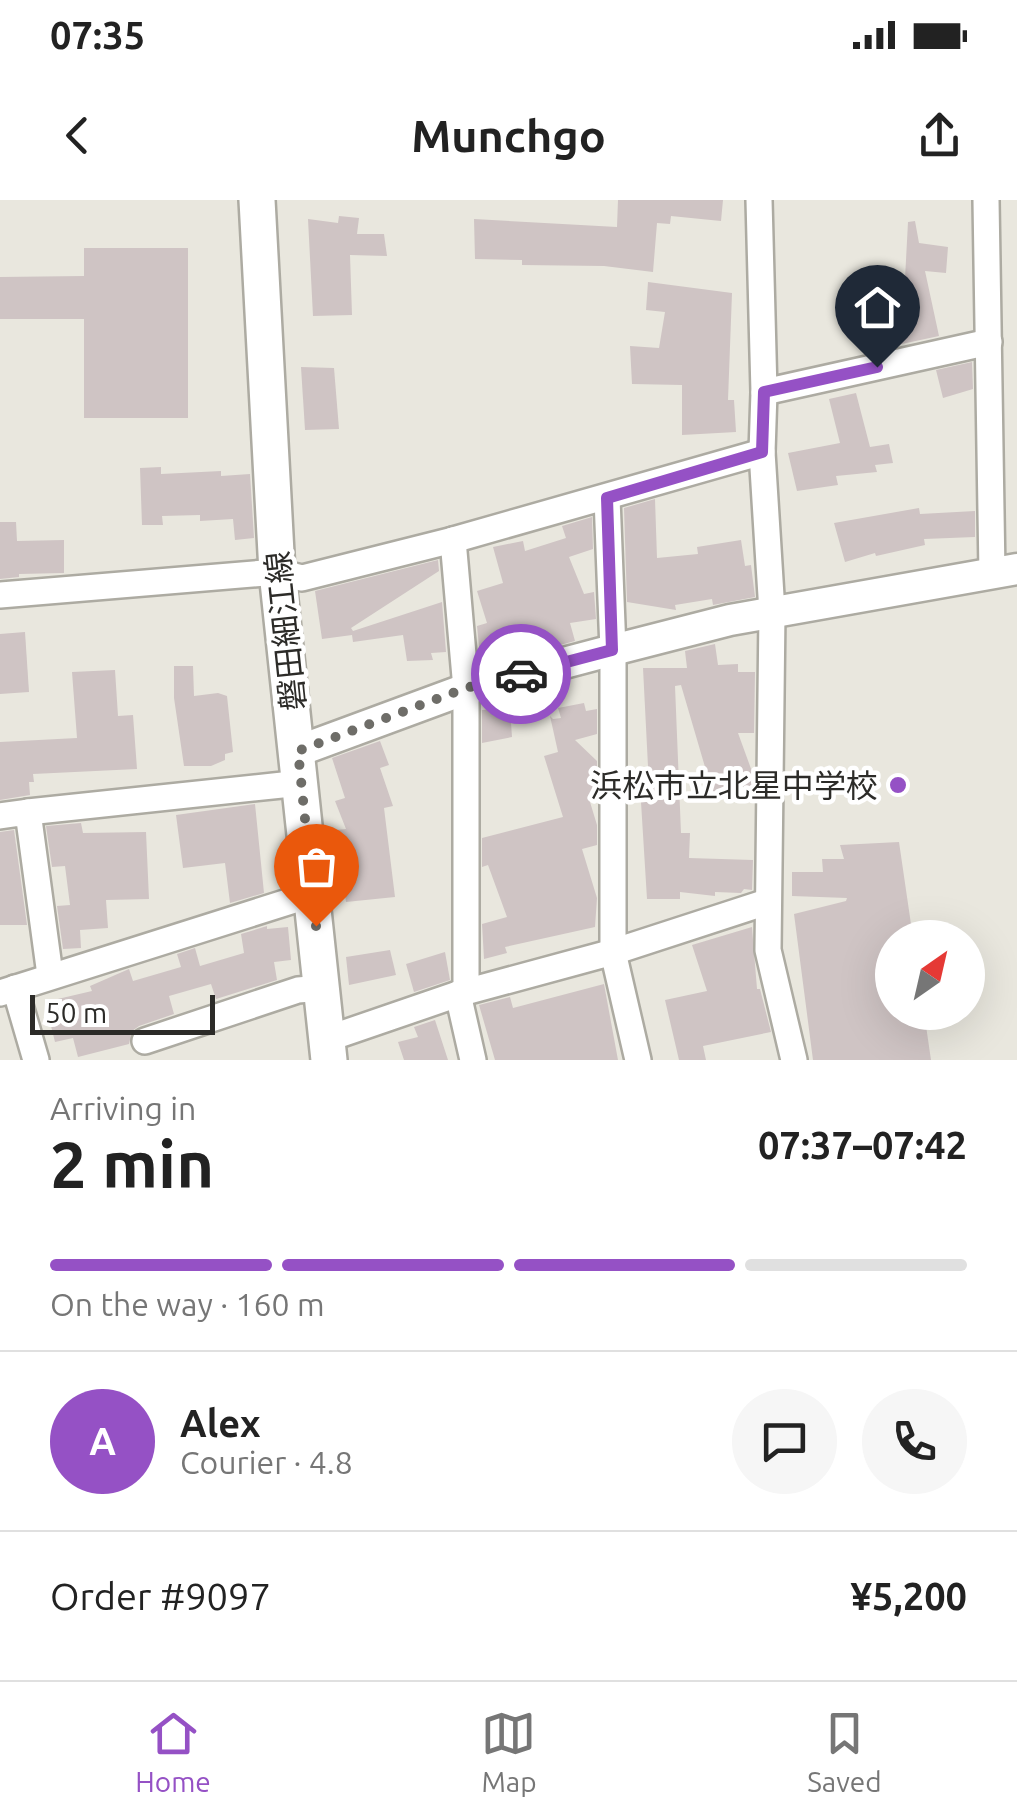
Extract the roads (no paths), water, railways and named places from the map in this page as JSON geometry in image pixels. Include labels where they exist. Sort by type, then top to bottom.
[{"type":"main road","name":"磐田細江線","points":[[257,200],[277,572],[328,1050]]},
{"type":"street","points":[[759,200],[762,452],[772,612],[768,950],[794,1060]]},
{"type":"street","points":[[0,816],[299,767],[466,688],[772,612],[1005,572],[989,342],[986,200]]},
{"type":"street","points":[[764,392],[989,342]]},
{"type":"street","points":[[0,595],[277,572],[302,578],[607,498],[762,452]]},
{"type":"street","points":[[607,498],[613,952],[638,1060]]},
{"type":"street","points":[[452,540],[466,688],[462,993],[473,1060]]},
{"type":"street","points":[[28,812],[50,975]]},
{"type":"street","points":[[36,1060],[8,990],[313,894]]},
{"type":"street","points":[[328,1050],[462,993],[613,952],[767,902]]},
{"type":"street","points":[[145,1040],[298,990],[322,988]]},
{"type":"place","name":"浜松市立北星中学校","points":[[898,785]]}]
